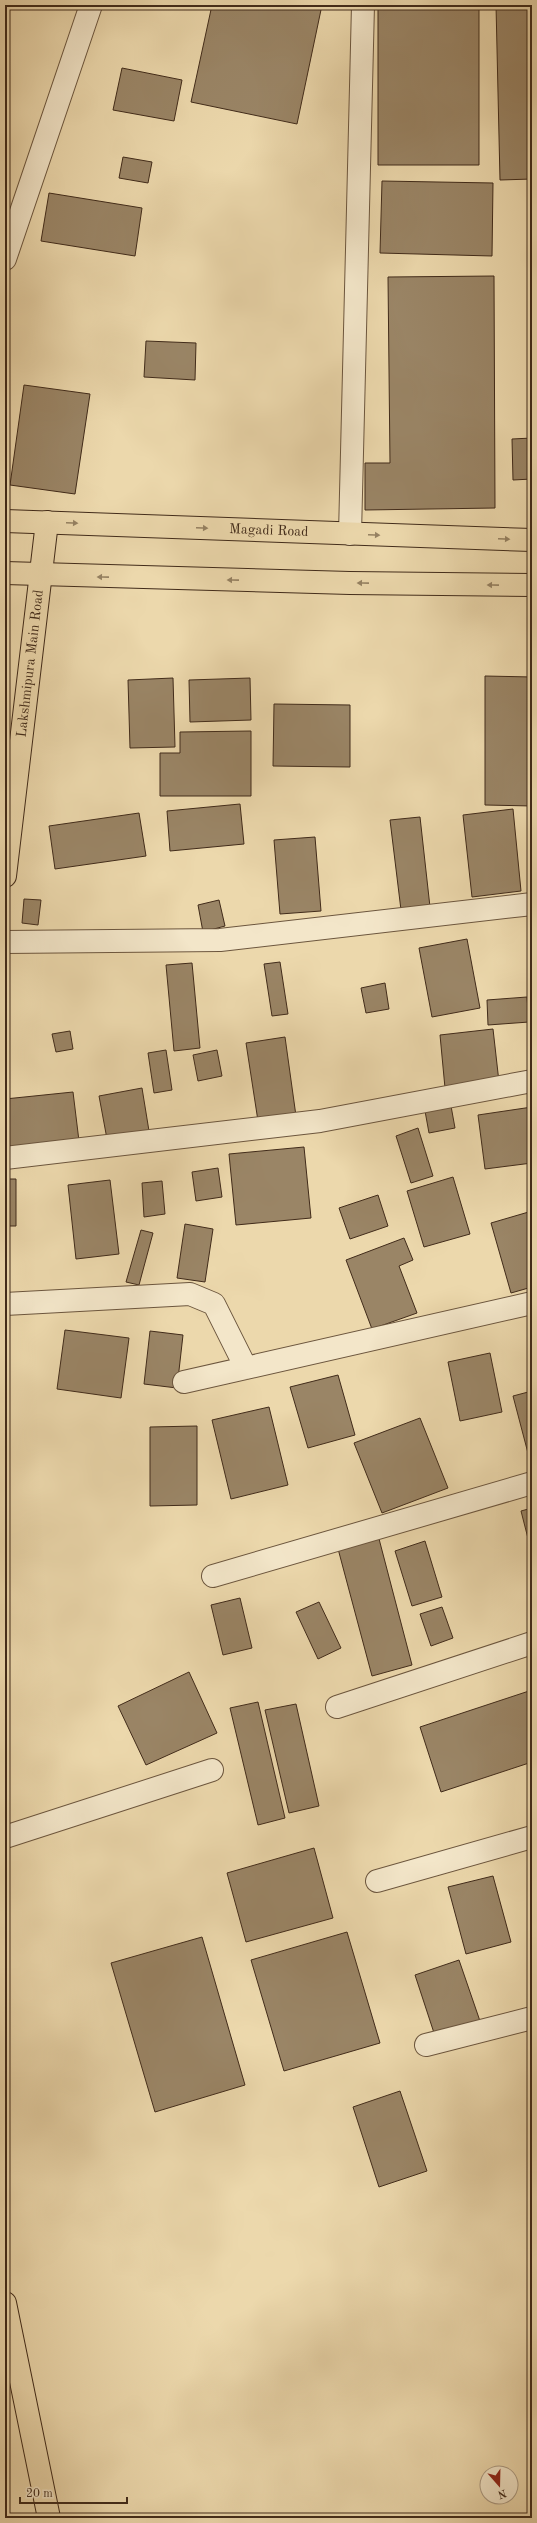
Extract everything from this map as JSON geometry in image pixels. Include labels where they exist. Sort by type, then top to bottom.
[{"type":"main road","name":"Magadi Road","points":[[5,520],[532,540]]},
{"type":"main road","name":"Lakshmipura Main Road","points":[[5,876],[42,576],[47,522]]},
{"type":"main road","points":[[5,573],[42,576],[532,585]]},
{"type":"main road","points":[[5,2303],[49,2518]]},
{"type":"street","points":[[5,259],[91,5]]},
{"type":"street","points":[[350,534],[363,5]]},
{"type":"street","points":[[5,942],[220,940],[532,904]]},
{"type":"street","points":[[5,1158],[320,1121],[532,1081]]},
{"type":"street","points":[[5,1304],[190,1294],[214,1304],[246,1368]]},
{"type":"street","points":[[184,1382],[532,1303]]},
{"type":"street","points":[[213,1576],[532,1484]]},
{"type":"street","points":[[337,1707],[532,1643]]},
{"type":"street","points":[[5,1836],[212,1770]]},
{"type":"street","points":[[377,1881],[532,1838]]},
{"type":"street","points":[[426,2045],[532,2018]]},
{"type":"building","points":[[212,5],[322,5],[297,124],[191,102]]},
{"type":"building","points":[[378,5],[479,5],[479,165],[378,165]]},
{"type":"building","points":[[496,5],[532,5],[532,179],[500,180]]},
{"type":"building","points":[[122,68],[182,80],[174,121],[113,110]]},
{"type":"building","points":[[123,157],[152,162],[148,183],[119,178]]},
{"type":"building","points":[[382,181],[493,183],[492,256],[380,253]]},
{"type":"building","points":[[49,193],[142,208],[135,256],[41,241]]},
{"type":"building","points":[[494,276],[495,508],[365,510],[365,463],[390,463],[388,277]]},
{"type":"building","points":[[146,341],[196,343],[195,380],[144,377]]},
{"type":"building","points":[[24,385],[90,394],[75,494],[10,485]]},
{"type":"building","points":[[532,438],[532,479],[513,480],[512,439]]},
{"type":"building","points":[[485,676],[532,677],[532,806],[485,805]]},
{"type":"building","points":[[173,678],[175,747],[130,748],[128,680]]},
{"type":"building","points":[[250,678],[251,720],[190,722],[189,680]]},
{"type":"building","points":[[274,704],[350,705],[350,767],[273,766]]},
{"type":"building","points":[[251,731],[251,796],[160,796],[160,753],[180,753],[180,732]]},
{"type":"building","points":[[240,804],[244,844],[170,851],[167,811]]},
{"type":"building","points":[[513,809],[521,891],[472,897],[463,815]]},
{"type":"building","points":[[139,813],[146,856],[55,869],[49,826]]},
{"type":"building","points":[[420,817],[430,907],[401,910],[390,820]]},
{"type":"building","points":[[315,837],[321,911],[280,914],[274,840]]},
{"type":"building","points":[[24,899],[41,900],[38,925],[22,923]]},
{"type":"building","points":[[219,900],[225,926],[203,932],[198,905]]},
{"type":"building","points":[[467,939],[480,1008],[432,1017],[419,948]]},
{"type":"building","points":[[280,962],[288,1014],[272,1016],[264,964]]},
{"type":"building","points":[[192,963],[200,1048],[174,1051],[166,965]]},
{"type":"building","points":[[385,983],[389,1009],[366,1013],[361,988]]},
{"type":"building","points":[[527,997],[529,1022],[488,1025],[487,1000]]},
{"type":"building","points":[[493,1029],[499,1082],[445,1088],[440,1035]]},
{"type":"building","points":[[70,1031],[73,1049],[56,1052],[52,1034]]},
{"type":"building","points":[[285,1037],[296,1116],[258,1121],[246,1043]]},
{"type":"building","points":[[166,1050],[172,1090],[154,1093],[148,1053]]},
{"type":"building","points":[[217,1050],[222,1076],[198,1081],[193,1055]]},
{"type":"building","points":[[142,1088],[149,1131],[107,1139],[99,1096]]},
{"type":"building","points":[[73,1092],[79,1141],[5,1149],[5,1099]]},
{"type":"building","points":[[451,1106],[455,1128],[429,1133],[425,1111]]},
{"type":"building","points":[[532,1107],[532,1163],[485,1169],[478,1115]]},
{"type":"building","points":[[418,1128],[433,1176],[411,1183],[396,1136]]},
{"type":"building","points":[[304,1147],[311,1218],[236,1225],[229,1154]]},
{"type":"building","points":[[218,1168],[222,1197],[196,1201],[192,1172]]},
{"type":"building","points":[[453,1177],[470,1234],[424,1247],[407,1191]]},
{"type":"building","points":[[5,1179],[16,1179],[16,1226],[5,1226]]},
{"type":"building","points":[[110,1180],[119,1254],[76,1259],[68,1185]]},
{"type":"building","points":[[162,1181],[165,1214],[144,1217],[142,1183]]},
{"type":"building","points":[[378,1195],[388,1226],[350,1239],[339,1208]]},
{"type":"building","points":[[532,1211],[532,1287],[511,1293],[491,1223]]},
{"type":"building","points":[[185,1224],[213,1229],[205,1282],[177,1278]]},
{"type":"building","points":[[141,1230],[153,1233],[139,1285],[126,1282]]},
{"type":"building","points":[[404,1238],[413,1260],[399,1266],[417,1313],[372,1329],[346,1260]]},
{"type":"building","points":[[65,1330],[129,1338],[121,1398],[57,1389]]},
{"type":"building","points":[[150,1331],[183,1335],[177,1388],[144,1384]]},
{"type":"building","points":[[490,1353],[502,1412],[460,1421],[448,1362]]},
{"type":"building","points":[[338,1375],[355,1435],[308,1448],[290,1387]]},
{"type":"building","points":[[532,1391],[532,1456],[529,1457],[513,1396]]},
{"type":"building","points":[[269,1407],[288,1485],[231,1499],[212,1420]]},
{"type":"building","points":[[420,1418],[448,1488],[382,1513],[354,1443]]},
{"type":"building","points":[[197,1426],[197,1505],[150,1506],[150,1427]]},
{"type":"building","points":[[532,1508],[532,1554],[521,1511]]},
{"type":"building","points":[[378,1535],[412,1665],[372,1676],[337,1545]]},
{"type":"building","points":[[425,1541],[442,1597],[412,1606],[395,1551]]},
{"type":"building","points":[[240,1598],[252,1648],[223,1655],[211,1605]]},
{"type":"building","points":[[319,1602],[341,1648],[318,1659],[296,1612]]},
{"type":"building","points":[[442,1607],[453,1638],[431,1646],[420,1614]]},
{"type":"building","points":[[189,1672],[217,1733],[146,1765],[118,1706]]},
{"type":"building","points":[[532,1690],[532,1762],[441,1792],[420,1727]]},
{"type":"building","points":[[258,1702],[285,1818],[258,1825],[230,1708]]},
{"type":"building","points":[[296,1704],[319,1806],[289,1813],[265,1710]]},
{"type":"building","points":[[314,1848],[333,1918],[246,1942],[227,1873]]},
{"type":"building","points":[[493,1876],[511,1942],[466,1954],[448,1887]]},
{"type":"building","points":[[347,1932],[380,2043],[284,2071],[251,1960]]},
{"type":"building","points":[[202,1937],[245,2085],[155,2112],[111,1963]]},
{"type":"building","points":[[459,1960],[481,2024],[436,2039],[415,1975]]},
{"type":"building","points":[[400,2091],[427,2171],[379,2187],[353,2107]]}]
